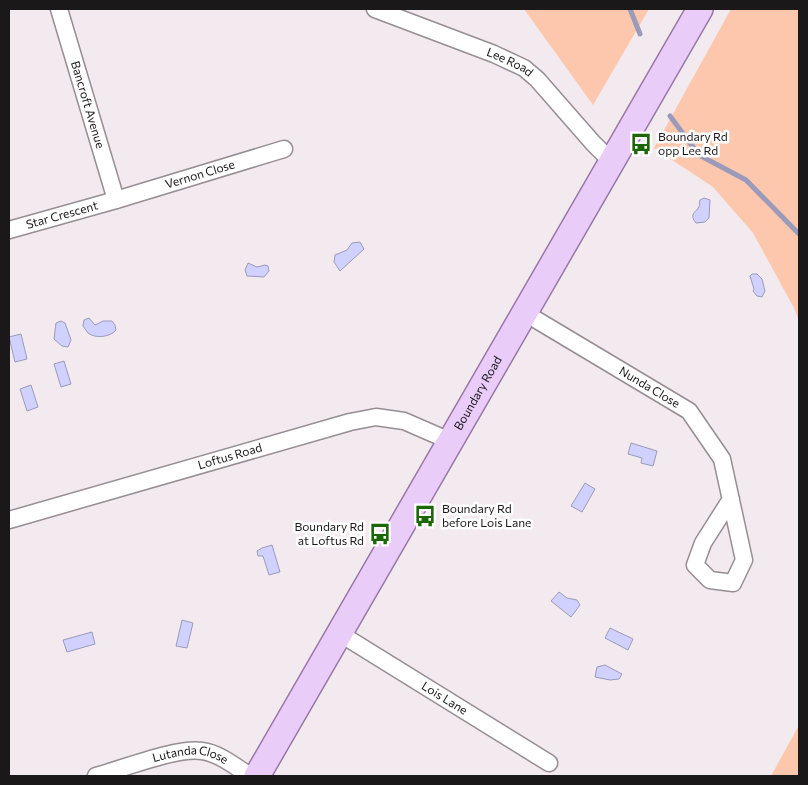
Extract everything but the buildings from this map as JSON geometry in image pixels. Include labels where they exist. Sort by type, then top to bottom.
[{"type":"main road","name":"Boundary Road","points":[[258,776],[700,9]]},
{"type":"street","name":"Bancroft Avenue","points":[[59,9],[116,200]]},
{"type":"street","name":"Lee Road","points":[[375,9],[494,54],[524,68],[538,78],[593,143],[612,162]]},
{"type":"street","name":"Vernon Close","points":[[116,200],[284,149]]},
{"type":"street","name":"Star Crescent","points":[[9,230],[116,200]]},
{"type":"street","name":"Nunda Close","points":[[525,313],[689,411],[722,459],[731,499],[744,560],[733,583],[710,580],[696,565],[703,543],[731,499]]},
{"type":"street","name":"Loftus Road","points":[[9,520],[350,422],[376,417],[404,421],[450,441]]},
{"type":"street","name":"Lois Lane","points":[[339,633],[550,762]]},
{"type":"street","name":"Lutanda Close","points":[[96,776],[180,752],[203,751],[221,758],[250,776]]},
{"type":"shaded area","points":[[524,9],[649,9],[593,105]]},
{"type":"shaded area","points":[[731,9],[799,9],[799,321],[794,308],[753,233],[713,187],[654,148]]},
{"type":"shaded area","points":[[799,725],[799,776],[771,776]]},
{"type":"water","points":[[704,198],[710,200],[709,218],[705,222],[696,223],[693,216],[694,212],[699,207],[700,200]]},
{"type":"water","points":[[360,242],[364,249],[340,271],[334,262],[335,255],[347,250],[352,243]]},
{"type":"water","points":[[248,263],[257,267],[268,266],[269,271],[264,277],[247,276],[245,270]]},
{"type":"water","points":[[757,274],[762,279],[765,291],[762,297],[757,296],[753,291],[750,276]]},
{"type":"water","points":[[89,318],[95,325],[103,321],[112,321],[116,330],[107,336],[91,335],[83,326],[84,320]]},
{"type":"water","points":[[61,321],[65,323],[71,340],[68,347],[62,346],[54,339],[56,323]]},
{"type":"water","points":[[21,334],[27,359],[15,362],[9,337]]},
{"type":"water","points":[[64,361],[71,384],[61,387],[54,364]]},
{"type":"water","points":[[31,385],[38,407],[27,411],[20,389]]},
{"type":"water","points":[[631,443],[657,451],[653,466],[641,463],[642,458],[628,454]]},
{"type":"water","points":[[585,483],[595,489],[582,512],[571,506]]},
{"type":"water","points":[[272,545],[280,572],[269,575],[263,556],[258,556],[257,551]]},
{"type":"water","points":[[559,592],[567,598],[577,600],[580,605],[571,617],[551,601]]},
{"type":"water","points":[[182,620],[193,623],[187,648],[176,646]]},
{"type":"water","points":[[610,628],[633,639],[628,650],[605,638]]},
{"type":"water","points":[[92,632],[95,644],[67,652],[63,640]]},
{"type":"water","points":[[605,665],[622,674],[619,679],[610,680],[595,677],[597,667]]},
{"type":"waterway","points":[[630,9],[640,34]]},
{"type":"waterway","points":[[670,116],[699,155],[746,180],[799,234]]},
{"type":"place","name":"Boundary Rd opp Lee Rd","points":[[641,144]]},
{"type":"place","name":"Boundary Rd before Lois Lane","points":[[425,516]]},
{"type":"place","name":"Boundary Rd at Loftus Rd","points":[[380,534]]}]
